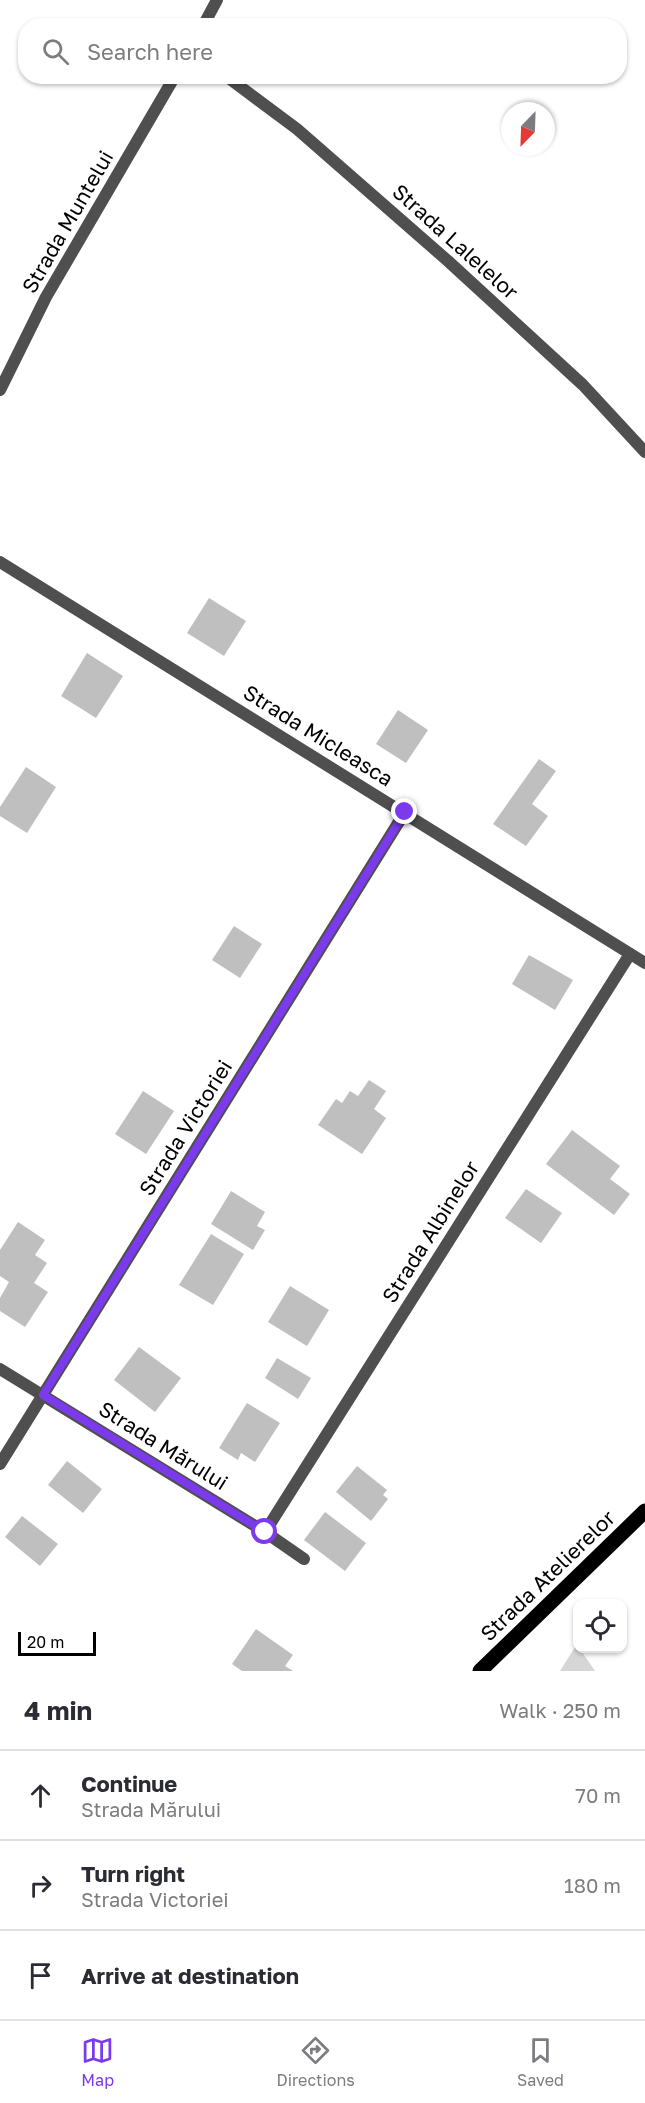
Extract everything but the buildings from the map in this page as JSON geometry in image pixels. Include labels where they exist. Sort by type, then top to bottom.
[{"type":"main road","name":"Strada Atelierelor","points":[[480,1671],[645,1511]]},
{"type":"street","points":[[207,18],[217,0]]},
{"type":"street","name":"Strada Muntelui","points":[[0,390],[46,297],[170,84]]},
{"type":"street","name":"Strada Lalelelor","points":[[237,84],[297,129],[448,261],[583,385],[645,452]]},
{"type":"street","name":"Strada Micleasca","points":[[0,562],[645,963]]},
{"type":"street","name":"Strada Victoriei","points":[[0,1464],[405,812]]},
{"type":"street","name":"Strada Albinelor","points":[[265,1532],[630,954]]},
{"type":"street","name":"Strada Mărului","points":[[0,1369],[265,1532],[304,1559]]},
{"type":"shaded area","points":[[573,1650],[573,1653],[583,1653],[595,1671],[560,1671]]},
{"type":"route","points":[[265,1532],[43,1395],[405,812]]}]
